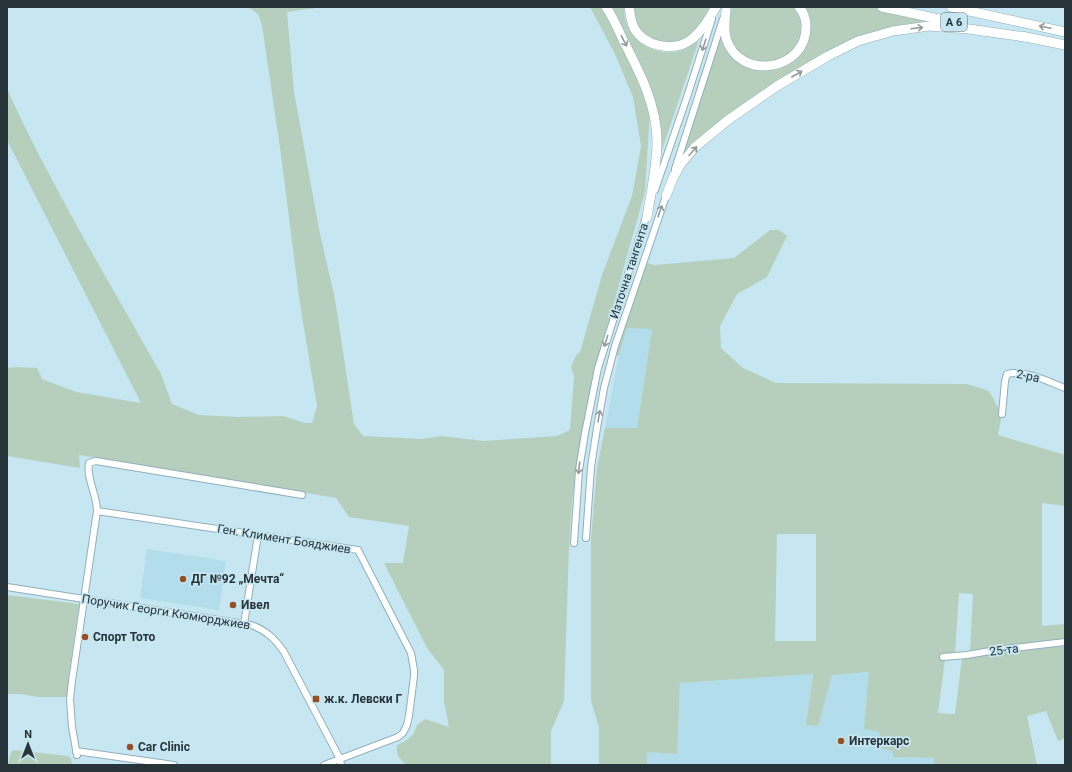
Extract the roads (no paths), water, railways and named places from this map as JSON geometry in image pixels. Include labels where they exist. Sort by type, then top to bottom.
[{"type":"highway","points":[[606,7],[646,88],[654,114],[657,140],[656,164],[646,217]]},
{"type":"highway","points":[[629,7],[630,17],[635,29],[642,37],[651,43],[671,47],[679,46],[688,42],[697,35],[716,7]]},
{"type":"highway","points":[[726,9],[726,36],[733,52],[742,60],[752,65],[769,66],[780,64],[788,59],[797,52],[804,42],[806,19],[799,7]]},
{"type":"highway","name":"A 6","points":[[882,7],[1065,45]]},
{"type":"highway","name":"A 6","points":[[951,7],[1065,32]]},
{"type":"highway","points":[[975,7],[1025,23]]},
{"type":"highway","points":[[666,196],[673,178],[681,164],[696,147],[728,120],[777,86],[828,56],[858,41],[893,31],[929,26],[1025,36]]},
{"type":"street","name":"Източна тангента","points":[[574,543],[578,470],[598,368],[646,217],[687,98],[716,7]]},
{"type":"street","name":"Източна тангента","points":[[586,538],[591,467],[604,388],[615,346],[666,196],[726,9]]},
{"type":"street","name":"2-ра","points":[[1002,414],[1007,374],[1013,372],[1037,376],[1065,388]]},
{"type":"street","points":[[174,765],[77,753],[72,727],[70,699],[97,510],[97,504],[88,469],[89,463],[96,461],[302,495]]},
{"type":"street","name":"Ген. Климент Бояджиев","points":[[97,510],[358,550],[411,653],[414,676],[409,716],[406,729],[398,737],[340,762],[324,765]]},
{"type":"street","points":[[244,624],[258,535]]},
{"type":"street","name":"Поручик Георги Кюмюрджиев","points":[[7,587],[244,624],[267,632],[284,652],[340,762]]},
{"type":"street","name":"25-та","points":[[944,657],[1065,642]]},
{"type":"place","name":"ДГ №92 „Мечта“","points":[[183,579]]},
{"type":"place","name":"Ивел","points":[[233,605]]},
{"type":"place","name":"Спорт Тото","points":[[85,637]]},
{"type":"place","name":"ж.к. Левски Г","points":[[316,699]]},
{"type":"place","name":"Интеркарс","points":[[841,741]]},
{"type":"place","name":"Car Clinic","points":[[130,747]]}]
